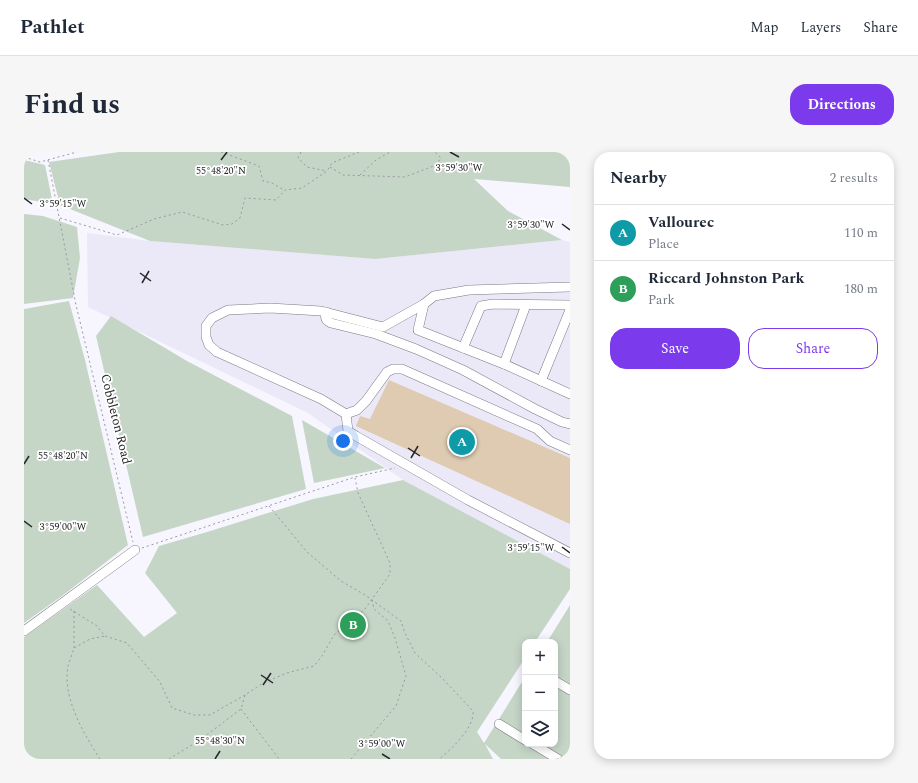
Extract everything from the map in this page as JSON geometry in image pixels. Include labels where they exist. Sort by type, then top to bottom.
[{"type":"lane","points":[[346,414],[321,399],[217,352],[209,345],[206,337],[206,326],[212,318],[228,310],[270,308],[326,312],[383,327],[424,304],[434,296],[469,290],[570,287]]},
{"type":"lane","points":[[424,304],[418,330],[504,364],[570,394]]},
{"type":"lane","points":[[463,348],[481,306],[493,304],[570,305]]},
{"type":"lane","points":[[504,364],[526,305]]},
{"type":"lane","points":[[541,381],[570,310]]},
{"type":"lane","points":[[326,312],[325,318],[330,323],[376,334],[416,348],[462,370],[534,409],[562,422],[570,424]]},
{"type":"lane","points":[[346,414],[357,410],[366,401],[387,372],[393,368],[402,369],[538,429],[550,441],[570,450]]},
{"type":"lane","points":[[346,414],[348,431],[468,500],[570,553]]},
{"type":"lane","points":[[24,631],[135,550]]},
{"type":"lane","points":[[558,683],[570,690]]},
{"type":"lane","points":[[499,724],[522,738]]},
{"type":"lane","points":[[538,747],[558,759]]},
{"type":"path","points":[[24,157],[40,162],[77,152]]},
{"type":"path","points":[[221,152],[259,166],[263,181],[272,183],[285,190],[302,188],[328,171],[332,163],[359,152]]},
{"type":"path","points":[[300,152],[298,158],[307,167],[328,171]]},
{"type":"path","points":[[359,176],[376,160],[390,152]]},
{"type":"path","points":[[330,167],[344,175],[405,178],[436,165],[440,158],[435,152]]},
{"type":"path","name":"Cobbleton Road","points":[[48,160],[76,305],[135,550]]},
{"type":"path","points":[[59,218],[117,234],[154,219],[182,212],[223,224],[232,224],[240,218],[246,198],[276,200],[285,190]]},
{"type":"path","points":[[135,550],[355,477],[407,466]]},
{"type":"path","points":[[74,648],[90,639],[105,636],[127,642],[160,682],[172,708],[194,715],[210,715],[263,683],[281,675],[314,666],[322,656],[334,635],[365,609],[390,574],[390,563],[358,494],[355,477]]},
{"type":"path","points":[[269,506],[307,552],[341,581],[372,600],[401,622],[415,653],[473,711],[474,716],[455,746],[439,759]]},
{"type":"path","points":[[351,759],[396,706],[406,676],[395,638],[388,621],[374,609],[372,600]]},
{"type":"path","points":[[66,601],[69,608],[97,626],[105,636]]},
{"type":"path","points":[[74,611],[74,648],[68,668],[68,689],[71,704],[91,745],[100,759]]},
{"type":"path","points":[[169,759],[200,740],[241,709],[245,695]]},
{"type":"path","points":[[241,709],[279,759]]},
{"type":"shaded area","points":[[87,233],[150,241],[375,259],[562,240],[570,242],[570,569],[403,480],[308,413],[88,307]]},
{"type":"green space","points":[[119,152],[570,152],[570,187],[474,179],[508,211],[562,240],[375,259],[150,241],[60,205],[49,162]]},
{"type":"green space","points":[[24,160],[45,165],[53,204],[24,199]]},
{"type":"green space","points":[[24,214],[43,216],[77,227],[80,258],[73,298],[24,304]]},
{"type":"green space","points":[[69,301],[85,360],[128,545],[66,593],[24,623],[24,309]]},
{"type":"green space","points":[[111,316],[187,361],[292,416],[306,489],[143,537],[96,336]]},
{"type":"green space","points":[[302,420],[385,468],[314,483]]},
{"type":"green space","points":[[403,480],[570,569],[570,589],[537,639],[522,639],[522,663],[477,732],[484,743],[522,682],[522,747],[558,747],[558,639],[549,639],[570,605],[570,759],[501,759],[485,744],[493,759],[24,759],[24,637],[97,585],[144,637],[177,613],[145,573],[159,546],[313,499]]},
{"type":"building","points":[[389,380],[570,458],[570,524],[356,426],[360,416],[370,419]]},
{"type":"place","name":"Vallourec","points":[[462,442]]},
{"type":"place","name":"Riccard Johnston Park","points":[[353,625]]}]
